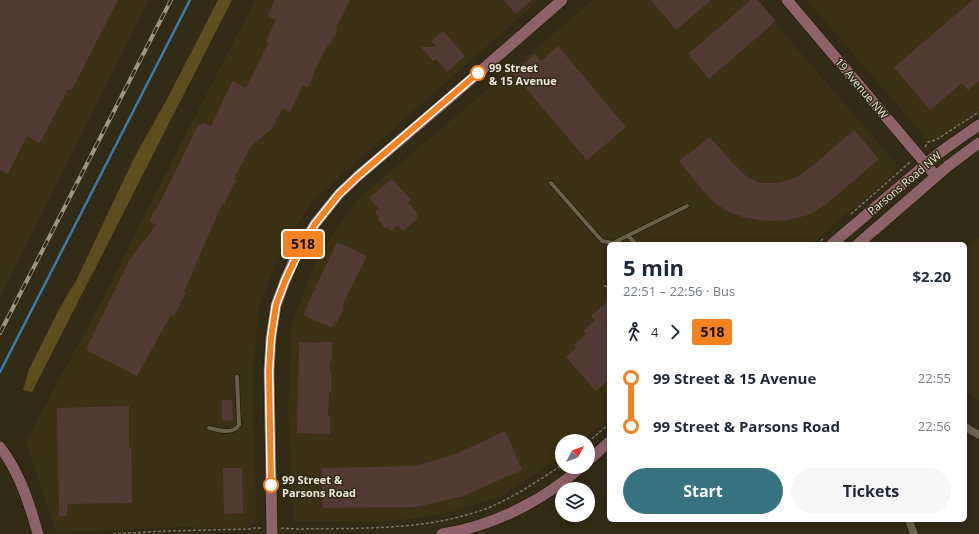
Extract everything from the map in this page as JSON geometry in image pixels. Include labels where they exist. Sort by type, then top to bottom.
[{"type":"street","points":[[272,534],[269,371],[271,338],[276,305],[298,253],[315,224],[339,194],[562,0]]},
{"type":"street","name":"19 Avenue NW","points":[[787,0],[936,176]]},
{"type":"street","name":"Parsons Road NW","points":[[830,239],[953,143],[979,125]]},
{"type":"street","name":"Parsons Road NW","points":[[860,242],[936,176],[979,143]]},
{"type":"street","points":[[967,428],[979,435]]},
{"type":"street","points":[[595,455],[607,444]]},
{"type":"street","points":[[0,447],[14,468],[23,487],[38,534]]},
{"type":"street","points":[[442,534],[482,524],[521,508],[542,496],[572,474]]},
{"type":"street","points":[[910,522],[914,534]]},
{"type":"lane","points":[[551,183],[602,241],[607,242]]},
{"type":"lane","points":[[617,242],[687,206]]},
{"type":"lane","points":[[628,236],[634,242]]},
{"type":"lane","points":[[209,428],[229,431],[238,428],[240,425],[237,376]]},
{"type":"path","points":[[928,142],[936,140],[979,112]]},
{"type":"path","points":[[851,215],[911,162]]},
{"type":"path","points":[[595,436],[607,426]]},
{"type":"path","points":[[288,529],[404,526],[450,519],[488,508],[536,483],[555,471]]},
{"type":"path","points":[[113,534],[254,528]]},
{"type":"shaded area","points":[[0,0],[149,0],[0,298]]},
{"type":"shaded area","points":[[218,0],[232,0],[32,392],[23,390],[29,369],[58,311],[76,281],[134,158],[166,101]]},
{"type":"shaded area","points":[[255,0],[539,0],[313,200],[281,249],[258,311],[253,378],[256,516],[252,525],[247,528],[239,529],[186,527],[56,532],[26,441],[104,296]]},
{"type":"shaded area","points":[[593,0],[755,0],[897,164],[893,174],[814,242],[607,242],[607,420],[591,434],[555,434],[555,460],[502,496],[447,513],[420,518],[375,522],[293,521],[288,409],[291,325],[318,255],[358,199]]},
{"type":"shaded area","points":[[807,0],[979,0],[979,113],[930,143]]},
{"type":"shaded area","points":[[979,237],[979,400],[971,396],[967,391],[967,247]]},
{"type":"building","points":[[0,0],[118,0],[71,91],[68,89],[40,143],[27,136],[8,174],[0,170]]},
{"type":"building","points":[[275,0],[350,0],[336,28],[338,29],[330,45],[328,44],[308,87],[303,85],[290,112],[282,108],[272,129],[251,146],[234,179],[236,180],[224,205],[222,204],[184,291],[186,292],[174,317],[171,315],[137,376],[88,351],[87,347],[130,259],[156,225],[149,221],[155,209],[156,210],[198,125],[204,123],[211,126],[232,81],[246,88],[268,43],[266,41],[276,20],[268,16]]},
{"type":"building","points":[[503,0],[532,0],[516,14]]},
{"type":"building","points":[[651,0],[711,0],[676,30]]},
{"type":"building","points":[[751,0],[758,0],[776,21],[709,79],[688,54]]},
{"type":"building","points":[[973,0],[979,0],[979,81],[968,90],[962,83],[930,110],[894,67]]},
{"type":"building","points":[[443,31],[465,56],[447,72],[436,59],[433,61],[421,47],[436,47],[431,41]]},
{"type":"building","points":[[558,46],[626,127],[587,160],[513,73],[535,54],[541,61]]},
{"type":"building","points":[[854,130],[879,159],[825,205],[808,215],[788,220],[769,221],[745,218],[725,210],[710,199],[679,161],[710,137],[747,177],[760,183],[777,183],[792,179],[805,172]]},
{"type":"building","points":[[392,179],[411,200],[408,202],[418,214],[416,216],[418,218],[403,231],[398,225],[391,231],[388,227],[386,229],[378,219],[379,218],[375,212],[379,209],[369,198]]},
{"type":"building","points":[[337,242],[367,256],[342,307],[344,308],[337,322],[335,321],[332,328],[303,315]]},
{"type":"building","points":[[607,302],[607,382],[596,391],[566,357],[576,348],[574,345],[586,334],[583,331],[595,320],[591,316]]},
{"type":"building","points":[[299,342],[332,342],[332,361],[330,361],[331,392],[329,392],[328,416],[330,416],[330,434],[297,433]]},
{"type":"building","points":[[222,400],[232,400],[233,420],[222,421]]},
{"type":"building","points":[[129,406],[129,447],[131,447],[132,503],[67,504],[67,516],[59,516],[57,408]]},
{"type":"building","points":[[505,431],[522,470],[459,498],[416,507],[323,508],[322,468],[415,466],[456,454]]},
{"type":"building","points":[[223,468],[242,468],[243,513],[224,514]]},
{"type":"waterway","points":[[0,372],[190,0]]},
{"type":"railway","points":[[0,333],[171,0]]},
{"type":"bus line","name":"518","points":[[271,485],[269,371],[271,338],[276,305],[298,253],[315,224],[339,194],[478,73]]},
{"type":"place","name":"99 Street & 15 Avenue","points":[[478,73]]},
{"type":"place","name":"99 Street & Parsons Road","points":[[271,485]]}]
